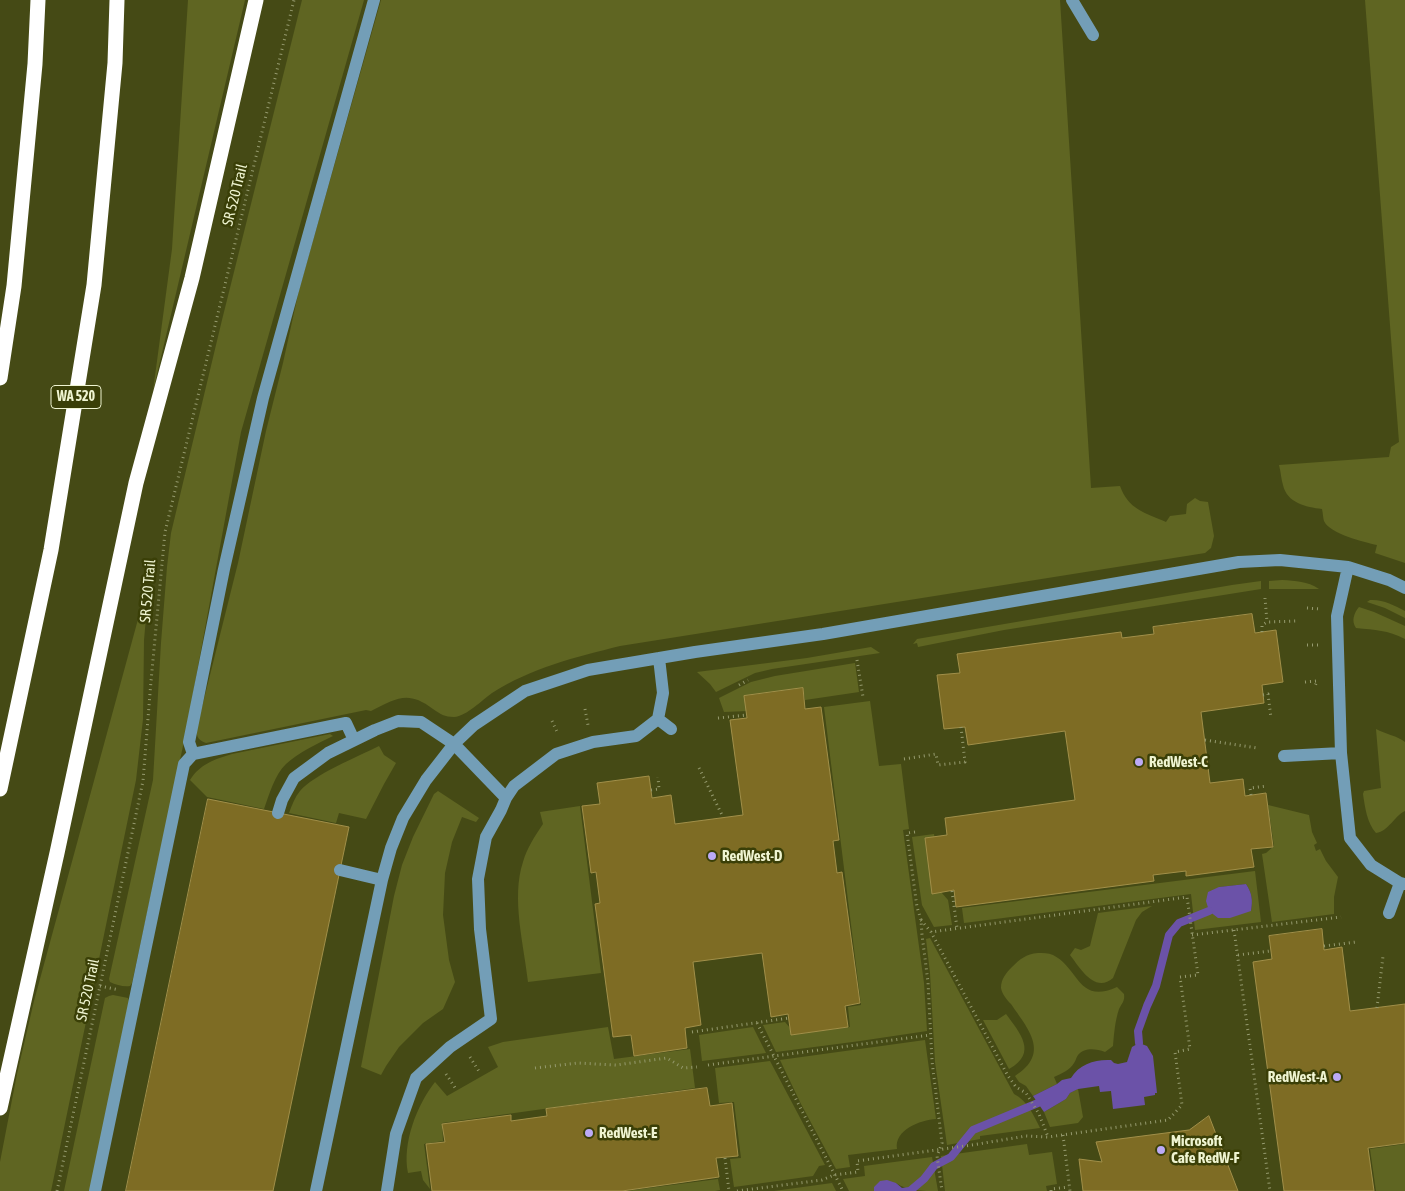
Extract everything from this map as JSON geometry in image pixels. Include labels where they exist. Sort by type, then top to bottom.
[{"type":"highway","points":[[0,378],[14,286],[35,64],[38,0]]},
{"type":"highway","name":"WA 520","points":[[0,789],[51,550],[94,285],[115,63],[117,0]]},
{"type":"highway","points":[[0,1108],[136,483],[192,278],[256,0]]},
{"type":"lane","points":[[193,754],[189,742],[224,568],[263,398],[374,0]]},
{"type":"lane","points":[[1072,0],[1093,35]]},
{"type":"lane","points":[[316,1191],[382,880],[391,848],[403,818],[420,788],[454,744],[474,725],[525,691],[588,670],[823,634],[1239,562],[1280,560],[1348,567],[1389,580],[1405,588]]},
{"type":"lane","points":[[1348,567],[1337,616],[1341,752],[1350,838],[1370,865],[1403,883],[1389,913]]},
{"type":"lane","points":[[387,1191],[396,1134],[416,1078],[450,1047],[491,1019],[480,929],[478,878],[486,837],[514,786],[556,754],[593,742],[636,736],[658,719],[663,693],[659,658]]},
{"type":"lane","points":[[658,719],[670,729]]},
{"type":"lane","points":[[278,813],[282,800],[294,778],[328,753],[375,730],[398,722],[421,722],[454,744],[506,798]]},
{"type":"lane","points":[[94,1191],[184,764],[193,754],[346,723],[354,740]]},
{"type":"lane","points":[[1284,756],[1341,752]]},
{"type":"lane","points":[[340,870],[382,880]]},
{"type":"path","name":"SR 520 Trail","points":[[57,1191],[143,780],[165,532],[294,0]]},
{"type":"path","points":[[1265,598],[1267,622]]},
{"type":"path","points":[[1306,608],[1325,609]]},
{"type":"path","points":[[1262,632],[1262,625],[1267,622],[1297,621]]},
{"type":"path","points":[[1307,645],[1322,645]]},
{"type":"path","points":[[857,660],[863,697]]},
{"type":"path","points":[[739,685],[748,680]]},
{"type":"path","points":[[1305,682],[1317,681],[1315,686]]},
{"type":"path","points":[[1263,695],[1268,694],[1271,718]]},
{"type":"path","points":[[585,710],[590,732]]},
{"type":"path","points":[[718,718],[747,715]]},
{"type":"path","points":[[904,758],[936,754],[938,765],[965,762],[960,727]]},
{"type":"path","points":[[1205,740],[1257,748]]},
{"type":"path","points":[[699,768],[723,818]]},
{"type":"path","points":[[651,790],[660,789],[658,777]]},
{"type":"path","points":[[1251,795],[1250,788],[1267,786]]},
{"type":"path","points":[[914,832],[906,833],[917,907],[921,920],[928,988],[930,1035],[942,1143],[937,1156],[942,1191]]},
{"type":"path","points":[[952,891],[957,928]]},
{"type":"path","points":[[737,1191],[822,1180],[834,1175],[858,1172],[856,1161],[1026,1136],[1048,1137],[1168,1120],[1182,1105],[1175,1052],[1190,1049],[1180,977],[1198,975],[1187,897],[931,932]]},
{"type":"path","points":[[1192,935],[1340,917]]},
{"type":"path","points":[[921,920],[931,932],[1008,1076],[1016,1087],[1026,1094],[1038,1114],[1048,1137]]},
{"type":"path","points":[[1234,930],[1270,1191]]},
{"type":"path","points":[[1324,946],[1356,942]]},
{"type":"path","points":[[1238,955],[1270,951]]},
{"type":"path","points":[[1377,1008],[1383,956]]},
{"type":"path","points":[[692,1032],[789,1018]]},
{"type":"path","points":[[757,1023],[843,1191]]},
{"type":"path","points":[[708,1065],[930,1035]]},
{"type":"path","points":[[470,1056],[480,1073]]},
{"type":"path","points":[[535,1068],[578,1063],[616,1065],[667,1058],[683,1068],[697,1067]]},
{"type":"path","points":[[445,1074],[456,1089]]},
{"type":"path","points":[[1051,1191],[1051,1189],[1070,1189],[1063,1135]]},
{"type":"path","points":[[725,1158],[729,1191]]},
{"type":"green space","points":[[188,0],[245,0],[153,391],[172,249]]},
{"type":"green space","points":[[302,0],[364,0],[241,432],[186,732],[132,983],[130,986],[120,986],[110,982],[109,979],[153,780],[161,643],[171,533]]},
{"type":"green space","points":[[381,0],[1060,0],[1091,488],[1120,486],[1123,494],[1138,509],[1166,522],[1170,516],[1186,514],[1187,504],[1195,498],[1208,502],[1214,536],[1211,548],[1205,553],[620,646],[570,659],[538,670],[507,684],[469,711],[454,717],[443,715],[416,699],[402,698],[371,711],[366,710],[206,743],[199,739],[197,727],[238,563],[299,290]]},
{"type":"green space","points":[[1365,0],[1405,0],[1405,563],[1375,553],[1377,545],[1340,534],[1327,526],[1322,509],[1310,507],[1293,500],[1285,491],[1279,465],[1389,457],[1391,447],[1399,442]]},
{"type":"green space","points":[[1282,580],[1306,583],[1319,589],[1269,589],[1269,581]]},
{"type":"green space","points":[[1261,581],[1261,589],[1004,630],[918,647],[917,643],[913,644],[917,639]]},
{"type":"green space","points":[[1370,600],[1383,601],[1405,611],[1405,618],[1367,602]]},
{"type":"green space","points":[[147,606],[144,640],[143,719],[136,780],[51,1191],[0,1191],[0,1162],[17,1074],[34,1001],[140,612]]},
{"type":"green space","points":[[1359,607],[1405,626],[1405,639],[1387,632],[1356,628],[1354,617]]},
{"type":"green space","points":[[871,647],[880,653],[755,673],[716,692],[697,672],[807,658]]},
{"type":"green space","points":[[855,663],[859,692],[805,700],[803,688],[745,696],[747,711],[724,712],[719,698],[751,682],[775,676]]},
{"type":"green space","points":[[870,701],[879,766],[901,764],[909,829],[903,830],[924,983],[927,1031],[776,1052],[763,1025],[785,1022],[790,1028],[791,1035],[850,1027],[848,1007],[861,1005],[824,707]]},
{"type":"green space","points":[[1376,729],[1405,742],[1405,811],[1381,832],[1376,833],[1368,820],[1363,794],[1364,791],[1381,788]]},
{"type":"green space","points":[[330,734],[333,736],[302,752],[282,768],[264,809],[207,797],[190,780],[203,766],[232,754]]},
{"type":"green space","points":[[379,746],[384,755],[396,763],[366,819],[339,813],[336,823],[289,813],[292,804],[306,785],[325,772]]},
{"type":"green space","points":[[438,791],[479,818],[476,822],[462,817],[452,842],[445,873],[443,915],[449,960],[455,982],[443,1009],[423,1023],[399,1047],[381,1075],[361,1067],[394,896],[402,865],[413,837],[434,794]]},
{"type":"green space","points":[[1268,805],[1309,815],[1312,832],[1317,843],[1314,845],[1316,851],[1320,849],[1338,877],[1334,897],[1334,914],[1272,922],[1262,854],[1274,846]]},
{"type":"green space","points":[[580,806],[601,973],[528,982],[518,906],[518,891],[523,862],[529,847],[543,824],[540,812]]},
{"type":"green space","points":[[934,834],[941,892],[948,900],[952,925],[934,927],[922,905],[912,837]]},
{"type":"green space","points":[[1255,871],[1261,922],[1195,930],[1191,894],[964,923],[962,908]],"holes":[[[1246,884],[1252,897],[1251,911],[1219,887]]]},
{"type":"green space","points":[[1152,906],[1142,912],[1136,920],[1113,978],[1100,983],[1088,977],[1070,955],[1075,948],[1081,950],[1090,946],[1098,913]]},
{"type":"green space","points":[[930,938],[1014,1094],[1026,1104],[1040,1128],[980,1136],[980,1139],[947,1145],[935,1062],[930,973],[926,939]]},
{"type":"green space","points":[[1038,953],[1051,954],[1062,961],[1086,988],[1094,991],[1104,991],[1117,987],[1124,994],[1124,1000],[1119,1009],[1113,1046],[1105,1052],[1091,1049],[1081,1052],[1070,1068],[1054,1077],[1057,1084],[1033,1096],[1015,1076],[1032,1059],[1033,1041],[1024,1023],[1005,997],[1001,988],[1004,976],[1015,964],[1027,956]]},
{"type":"green space","points":[[113,995],[128,998],[129,1001],[90,1191],[64,1191],[105,998]]},
{"type":"green space","points":[[1006,1014],[1024,1043],[1023,1056],[1018,1063],[1009,1069],[983,1020],[997,1020]]},
{"type":"green space","points":[[608,1027],[614,1059],[690,1049],[695,1088],[442,1123],[443,1141],[424,1144],[430,1189],[423,1180],[421,1171],[408,1173],[407,1149],[412,1125],[422,1102],[435,1082],[447,1096],[498,1067],[488,1047],[503,1042]]},
{"type":"green space","points":[[753,1027],[766,1053],[702,1061],[699,1035]]},
{"type":"green space","points":[[925,1040],[936,1119],[923,1121],[909,1127],[900,1136],[897,1142],[897,1149],[848,1155],[850,1167],[836,1169],[780,1060]]},
{"type":"green space","points":[[770,1061],[825,1165],[819,1166],[813,1176],[734,1187],[730,1159],[741,1158],[734,1102],[719,1103],[715,1068]]},
{"type":"green space","points":[[1078,1089],[1083,1117],[1078,1123],[1050,1127],[1044,1112],[1066,1099],[1070,1093]]},
{"type":"green space","points":[[1027,1144],[1029,1155],[1052,1152],[1057,1184],[1046,1186],[1047,1191],[945,1191],[941,1156]]},
{"type":"green space","points":[[1405,1144],[1405,1191],[1376,1191],[1370,1149]]},
{"type":"green space","points":[[932,1157],[938,1191],[910,1189],[896,1183],[874,1187],[874,1191],[849,1191],[843,1179],[865,1176],[864,1166]]},
{"type":"green space","points":[[718,1179],[720,1190],[715,1191],[626,1191]]},
{"type":"green space","points":[[832,1183],[836,1191],[774,1191]]},
{"type":"shaded area","points":[[1246,884],[1252,897],[1251,911],[1230,918],[1218,918],[1209,911],[1206,901],[1208,892],[1219,887]]},
{"type":"shaded area","points":[[1139,1043],[1147,1046],[1153,1056],[1157,1093],[1144,1097],[1145,1105],[1113,1109],[1111,1091],[1100,1092],[1099,1086],[1078,1089],[1070,1093],[1066,1099],[1044,1112],[1033,1096],[1062,1080],[1071,1078],[1074,1073],[1088,1063],[1105,1060],[1111,1060],[1118,1064],[1127,1062],[1132,1047]]},
{"type":"shaded area","points":[[887,1180],[896,1183],[902,1188],[909,1187],[911,1191],[874,1191],[874,1187],[880,1181]]},
{"type":"building","name":"RedWest-C","points":[[1252,614],[1255,633],[1276,630],[1283,682],[1262,685],[1264,703],[1201,712],[1210,783],[1243,779],[1245,796],[1266,793],[1273,847],[1251,849],[1254,867],[1186,876],[1186,871],[1153,875],[1154,881],[956,907],[954,890],[932,894],[925,838],[947,835],[945,818],[1075,800],[1065,731],[968,745],[965,727],[944,729],[937,675],[960,673],[957,654],[1121,632],[1122,638],[1154,634],[1153,627]]},
{"type":"building","name":"RedWest-D","points":[[803,688],[805,709],[821,707],[839,840],[833,841],[837,873],[842,872],[860,1003],[845,1006],[848,1027],[791,1035],[788,1014],[771,1017],[762,953],[693,962],[701,1025],[685,1028],[687,1048],[634,1056],[631,1035],[613,1037],[595,904],[600,903],[596,872],[591,873],[582,806],[600,804],[597,783],[649,776],[652,798],[671,795],[675,824],[743,815],[730,720],[747,718],[744,696]]},
{"type":"building","points":[[208,799],[349,827],[273,1191],[126,1191]]},
{"type":"building","name":"RedWest-A","points":[[1322,929],[1324,950],[1342,947],[1350,1011],[1405,1004],[1405,1143],[1368,1148],[1374,1191],[1284,1191],[1253,962],[1272,959],[1269,936]]},
{"type":"building","name":"RedWest-E","points":[[707,1088],[710,1106],[732,1103],[738,1156],[716,1158],[719,1177],[622,1191],[432,1191],[426,1144],[445,1142],[442,1124],[511,1115],[511,1121],[547,1116],[546,1109]]},
{"type":"building","name":"Microsoft Cafe RedW-F","points":[[1209,1116],[1238,1191],[1083,1191],[1079,1159],[1102,1162],[1096,1142],[1189,1130]]},
{"type":"waterway","points":[[1139,1043],[1138,1031],[1156,986],[1169,935],[1179,923],[1209,911]]},
{"type":"waterway","points":[[911,1190],[924,1179],[934,1166],[951,1157],[973,1130],[1038,1103]]},
{"type":"place","name":"RedWest-C","points":[[1139,762]]},
{"type":"place","name":"RedWest-D","points":[[712,856]]},
{"type":"place","name":"RedWest-A","points":[[1337,1077]]},
{"type":"place","name":"RedWest-E","points":[[589,1133]]},
{"type":"place","name":"Microsoft Cafe RedW-F","points":[[1161,1150]]}]
